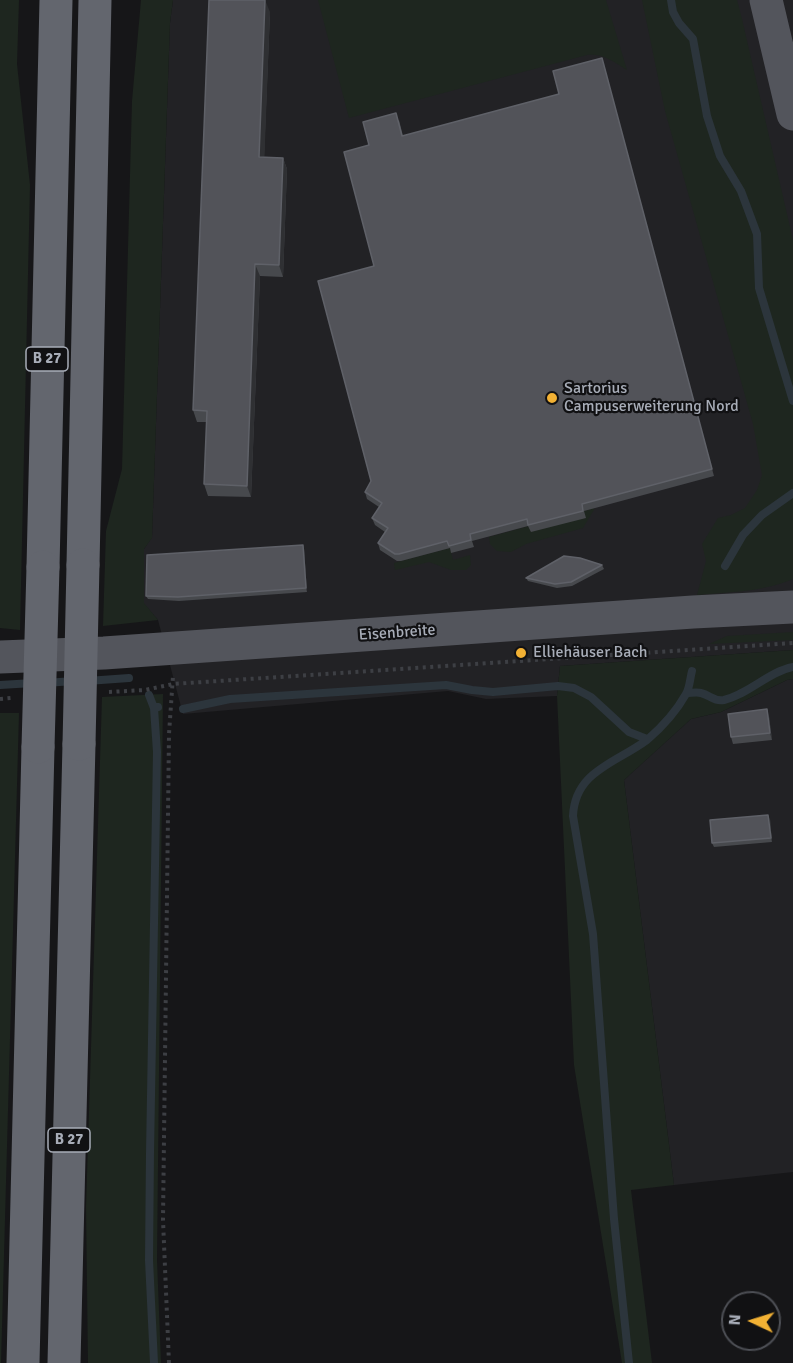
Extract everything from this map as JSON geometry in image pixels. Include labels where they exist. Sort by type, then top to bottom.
[{"type":"highway","name":"B 27","points":[[23,1363],[56,0]]},
{"type":"highway","name":"B 27","points":[[64,1363],[95,0]]},
{"type":"highway","points":[[93,73],[114,0]]},
{"type":"main road","points":[[766,0],[793,114]]},
{"type":"main road","name":"Eisenbreite","points":[[0,657],[104,653],[792,606]]},
{"type":"path","points":[[105,692],[145,690],[173,684],[793,643]]},
{"type":"path","points":[[169,1363],[163,1220],[169,734],[173,684]]},
{"type":"path","points":[[0,699],[12,698]]},
{"type":"shaded area","points":[[0,0],[19,0],[17,64],[30,185],[20,630],[0,628]]},
{"type":"shaded area","points":[[141,0],[173,0],[170,23],[152,538],[144,549],[144,603],[158,620],[103,626],[106,531],[122,469],[132,101]]},
{"type":"shaded area","points":[[173,0],[793,0],[793,650],[560,666],[557,696],[486,699],[448,691],[183,714],[158,620],[144,604],[144,549],[152,537],[170,23]]},
{"type":"shaded area","points":[[318,0],[606,0],[627,70],[603,57],[587,55],[349,118]]},
{"type":"shaded area","points":[[642,0],[737,0],[793,240],[793,579],[770,587],[697,595],[706,561],[702,544],[718,518],[745,508],[757,490],[762,475],[753,424],[665,111]]},
{"type":"shaded area","points":[[595,508],[583,528],[526,544],[511,552],[497,551],[490,544],[489,537]]},
{"type":"shaded area","points":[[450,548],[453,560],[470,555],[471,565],[466,570],[451,570],[429,562],[395,570],[394,563]]},
{"type":"shaded area","points":[[793,632],[793,640],[709,644],[727,636]]},
{"type":"shaded area","points":[[793,650],[793,679],[721,712],[691,719],[624,780],[674,1185],[631,1190],[652,1363],[622,1363],[574,1065],[557,696],[560,666]]},
{"type":"shaded area","points":[[793,679],[793,1172],[674,1185],[624,780],[691,719],[721,712]]},
{"type":"shaded area","points":[[163,694],[157,1260],[161,1363],[88,1363],[86,1207],[102,697]]},
{"type":"shaded area","points":[[0,713],[19,713],[1,1363],[0,1363]]},
{"type":"building","points":[[209,0],[265,0],[259,157],[283,158],[279,265],[255,264],[247,486],[204,484],[207,411],[193,410]]},
{"type":"building","points":[[602,58],[712,469],[582,504],[583,511],[528,525],[527,519],[470,534],[471,540],[449,546],[447,541],[395,554],[378,543],[388,528],[372,518],[382,503],[365,492],[371,481],[318,281],[374,266],[344,152],[369,145],[363,122],[396,113],[402,136],[559,94],[553,71]]},
{"type":"building","points":[[303,545],[306,588],[178,597],[146,596],[147,555]]},
{"type":"building","points":[[564,556],[602,565],[571,582],[555,584],[526,578]]},
{"type":"building","points":[[767,709],[770,733],[731,737],[728,714]]},
{"type":"building","points":[[768,815],[771,838],[712,843],[710,820]]},
{"type":"waterway","name":"Elliehäuser Bach","points":[[671,0],[673,12],[679,23],[693,39],[707,116],[720,156],[741,191],[757,234],[759,288],[793,401]]},
{"type":"waterway","name":"Elliehäuser Bach","points":[[725,566],[743,535],[762,515],[793,493]]},
{"type":"waterway","points":[[687,693],[701,693],[717,700],[724,700],[742,693],[775,673],[793,667]]},
{"type":"waterway","points":[[629,1363],[614,1219],[593,934],[573,816],[575,801],[589,778],[610,762],[647,740],[663,724],[687,691],[692,671]]},
{"type":"waterway","points":[[87,681],[129,678]]},
{"type":"waterway","points":[[45,683],[74,681]]},
{"type":"waterway","points":[[0,685],[33,683]]},
{"type":"waterway","points":[[183,709],[230,699],[446,685],[493,692],[558,686],[574,688],[591,697],[629,732],[647,739]]},
{"type":"waterway","points":[[149,695],[154,708],[158,707]]},
{"type":"waterway","points":[[154,708],[157,752],[149,1260],[154,1363]]},
{"type":"place","name":"Sartorius Campuserweiterung Nord","points":[[552,398]]},
{"type":"place","name":"Elliehäuser Bach","points":[[521,653]]}]
